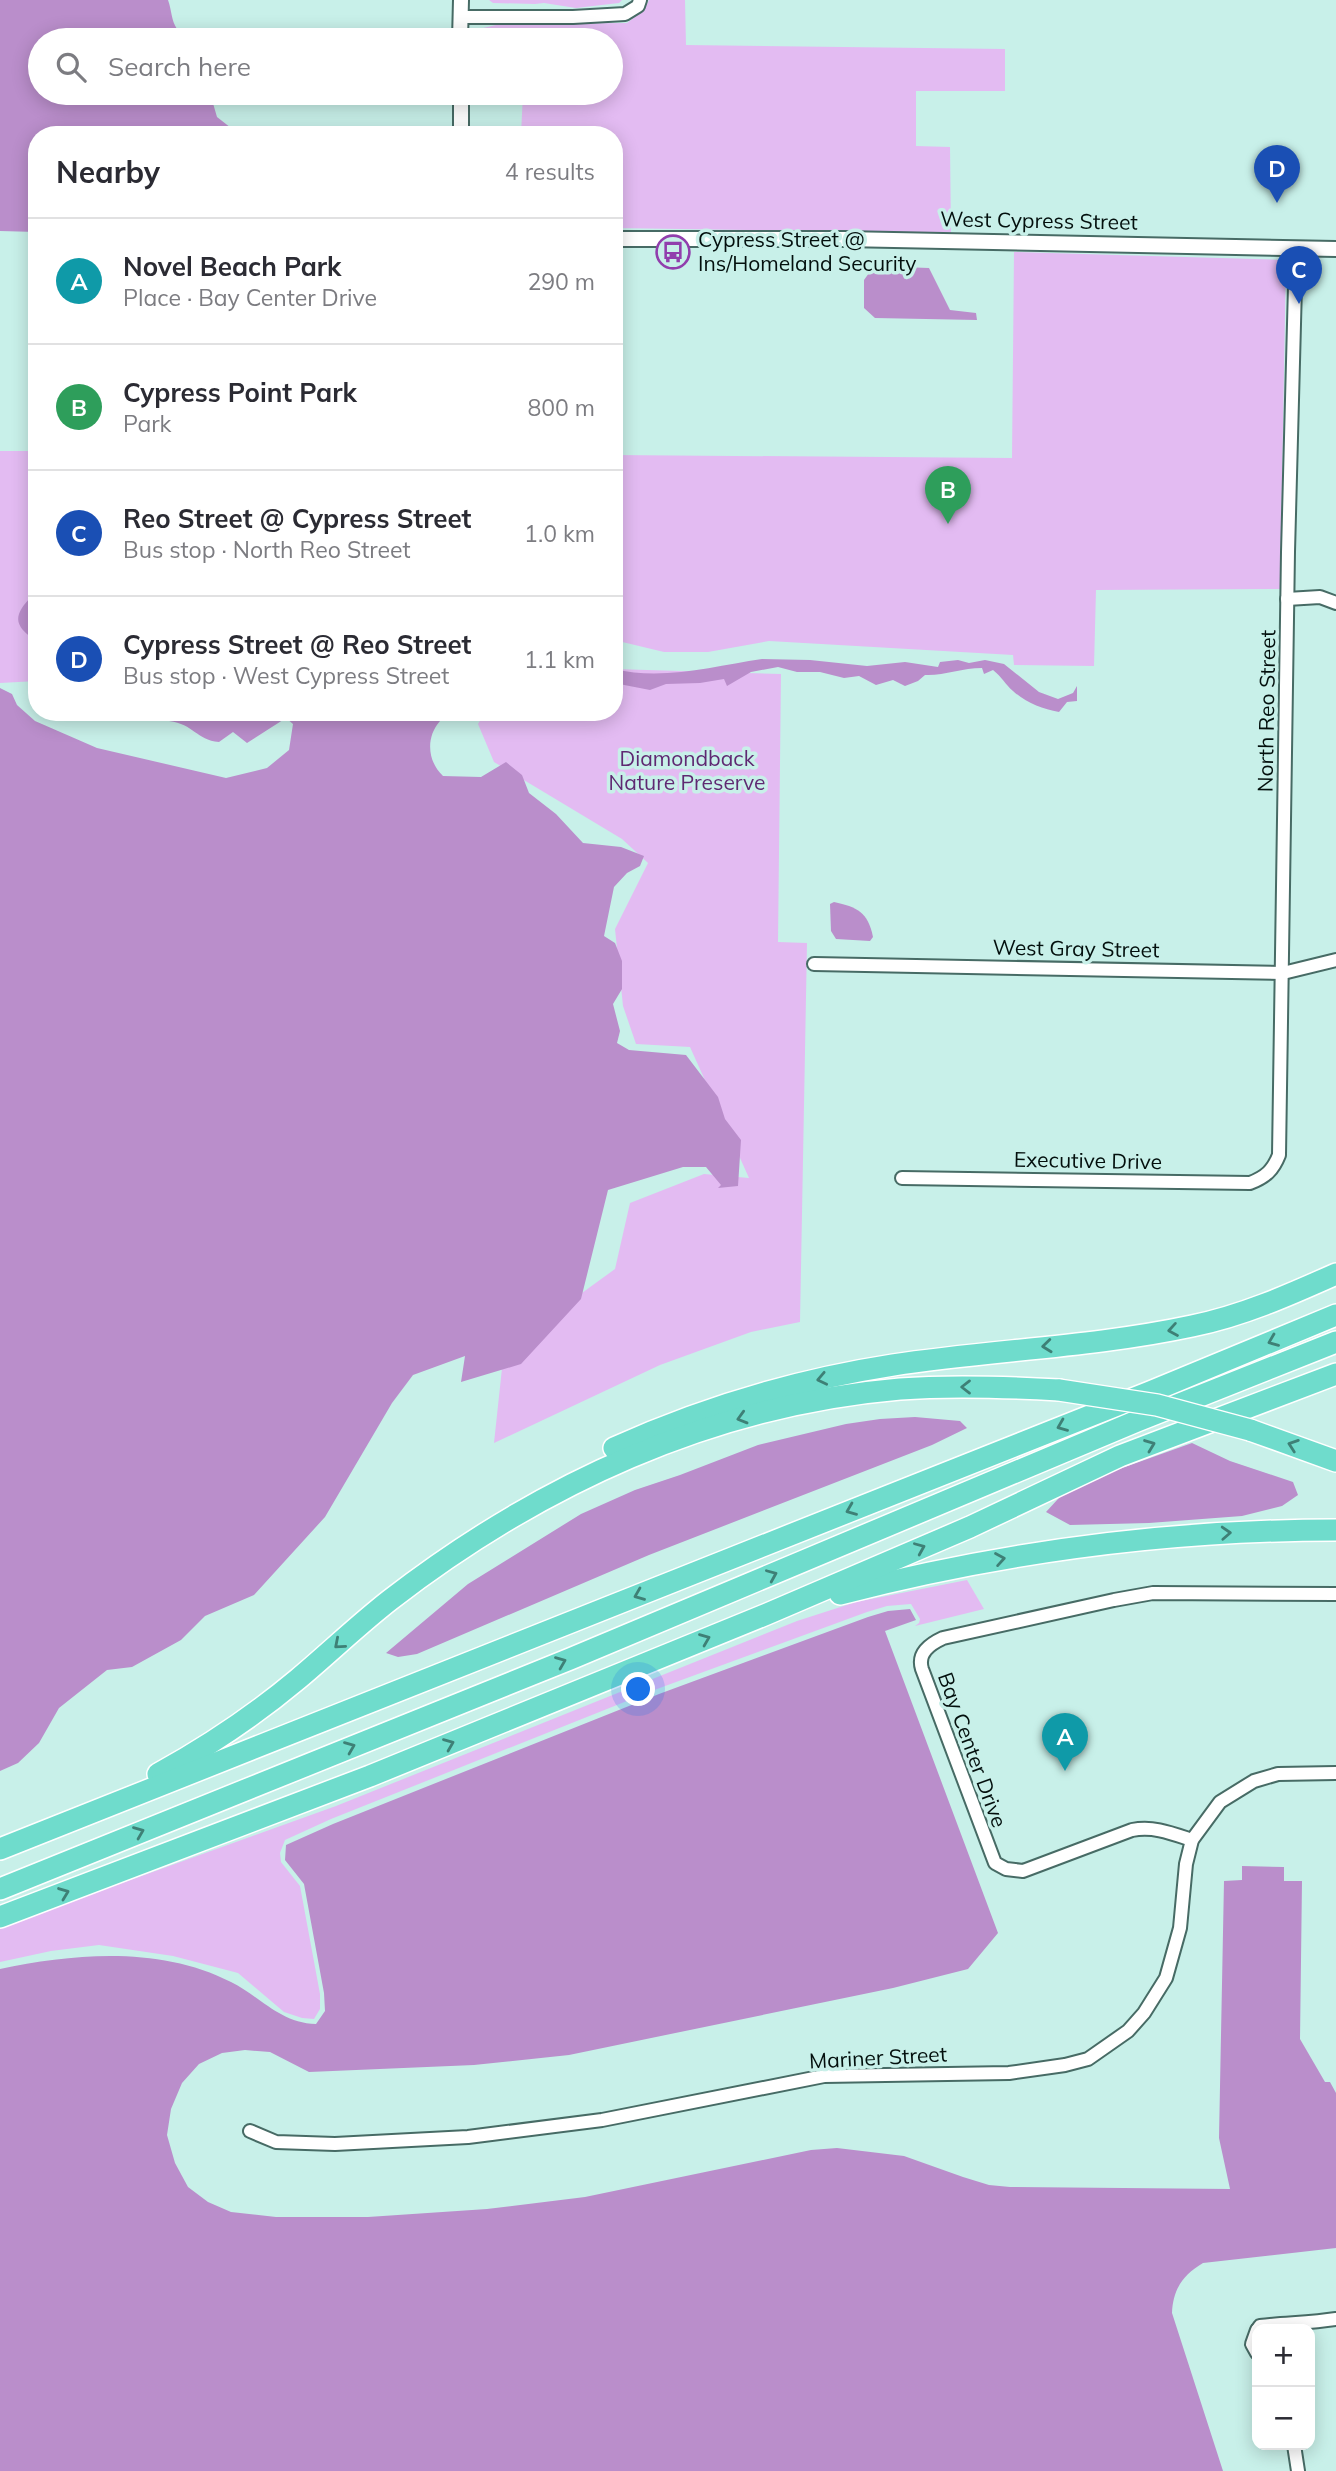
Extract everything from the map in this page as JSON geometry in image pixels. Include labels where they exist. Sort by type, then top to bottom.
[{"type":"highway","points":[[57,1826],[152,1778],[213,1741],[297,1680],[391,1600],[437,1555],[525,1494],[600,1454],[696,1415],[767,1392],[872,1369],[1194,1326],[1250,1310],[1336,1274]]},
{"type":"highway","points":[[0,1849],[1150,1392],[1336,1315]]},
{"type":"highway","points":[[0,1889],[570,1659],[1138,1421],[1336,1342]]},
{"type":"highway","points":[[0,1917],[272,1815],[767,1614],[970,1527],[1120,1456],[1336,1374]]},
{"type":"highway","points":[[391,1600],[504,1520],[622,1460],[709,1427],[810,1402],[900,1390],[1000,1387],[1059,1390],[1157,1405],[1250,1430],[1336,1461]]},
{"type":"highway","points":[[767,1614],[901,1579],[1041,1552],[1195,1534],[1336,1530]]},
{"type":"street","points":[[460,28],[461,0]]},
{"type":"street","points":[[460,17],[625,14],[638,6],[640,0]]},
{"type":"street","points":[[461,105],[461,126]]},
{"type":"street","name":"West Cypress Street","points":[[623,239],[844,239],[1336,249]]},
{"type":"street","name":"North Reo Street","points":[[1271,1171],[1279,1155],[1287,599],[1296,248]]},
{"type":"street","points":[[1287,599],[1320,597],[1336,603]]},
{"type":"street","name":"West Gray Street","points":[[814,964],[1283,973],[1336,960]]},
{"type":"street","name":"Executive Drive","points":[[902,1178],[1250,1182],[1271,1171]]},
{"type":"street","name":"Bay Center Drive","points":[[1192,1840],[1155,1828],[1146,1828],[1132,1830],[1023,1871],[1006,1869],[995,1863],[922,1669],[920,1663],[923,1653],[930,1644],[943,1638],[1114,1600],[1153,1594],[1336,1594]]},
{"type":"street","name":"Mariner Street","points":[[250,2131],[276,2142],[335,2144],[468,2137],[602,2120],[824,2076],[1009,2073],[1087,2059],[1128,2031],[1166,1978],[1180,1928],[1185,1864],[1192,1840],[1220,1802],[1254,1781],[1278,1774],[1336,1773]]},
{"type":"street","points":[[1283,2324],[1336,2319]]},
{"type":"street","points":[[1295,2450],[1298,2471]]},
{"type":"green space","points":[[489,0],[622,0],[619,3],[576,8],[544,3],[493,3]]},
{"type":"green space","points":[[649,0],[685,0],[686,45],[1005,49],[1005,91],[916,91],[916,146],[950,147],[951,233],[623,228],[623,126],[521,126],[522,105],[623,105],[623,28],[483,28],[500,24],[627,23],[644,10]]},
{"type":"green space","points":[[1014,252],[1286,260],[1280,589],[1096,590],[1094,666],[1014,665],[1013,655],[769,641],[708,652],[664,652],[623,642],[623,455],[1012,458]]},
{"type":"green space","points":[[0,451],[28,451],[28,681],[0,683]]},
{"type":"green space","name":"Diamondback Nature Preserve","points":[[623,669],[781,674],[778,942],[807,943],[800,1322],[751,1332],[660,1365],[494,1443],[503,1359],[524,1335],[615,1269],[630,1203],[704,1174],[749,1178],[690,1047],[636,1044],[623,1006],[615,929],[648,863],[622,839],[494,762],[478,724],[480,721],[623,721]]},
{"type":"green space","points":[[967,1580],[984,1609],[915,1626],[920,1619],[911,1604],[887,1606],[867,1612],[657,1689],[331,1819],[285,1840],[280,1853],[281,1862],[300,1886],[320,1994],[320,2009],[314,2019],[284,2012],[238,1973],[173,1956],[99,1945],[51,1951],[0,1962],[0,1927],[336,1806],[797,1621],[856,1602]]},
{"type":"shaded area","points":[[0,0],[168,0],[177,28],[28,28],[28,105],[214,105],[217,117],[228,126],[28,126],[28,232],[0,231]]},
{"type":"shaded area","points":[[874,266],[929,268],[950,310],[976,313],[977,320],[875,318],[864,308],[864,280]]},
{"type":"shaded area","points":[[28,600],[28,635],[18,622]]},
{"type":"shaded area","points":[[762,659],[810,660],[867,666],[905,662],[938,667],[940,662],[958,660],[969,663],[985,660],[1004,664],[1039,692],[1058,699],[1073,693],[1077,686],[1077,701],[1067,702],[1059,712],[1040,707],[1018,695],[993,670],[984,674],[982,668],[925,675],[905,686],[893,680],[876,685],[859,676],[844,678],[778,667],[751,672],[727,686],[724,679],[666,684],[650,690],[623,685],[623,670],[670,673]]},
{"type":"shaded area","points":[[0,688],[12,694],[17,705],[28,715],[28,721],[35,721],[97,748],[226,778],[267,768],[289,750],[293,724],[290,721],[440,721],[432,735],[430,750],[434,764],[443,776],[481,777],[506,762],[522,775],[529,793],[556,814],[583,843],[621,847],[644,856],[640,866],[627,873],[614,887],[604,936],[615,943],[622,961],[622,989],[613,1004],[620,1031],[617,1043],[629,1050],[686,1055],[718,1097],[725,1119],[741,1140],[738,1186],[718,1188],[721,1185],[706,1167],[683,1167],[608,1190],[581,1299],[521,1364],[461,1382],[465,1356],[413,1375],[392,1403],[325,1517],[254,1595],[205,1616],[181,1640],[132,1667],[107,1670],[59,1708],[39,1743],[18,1763],[0,1771]]},
{"type":"shaded area","points":[[169,721],[281,721],[247,743],[233,732],[219,742],[211,741]]},
{"type":"shaded area","points":[[834,902],[849,906],[865,916],[873,937],[870,941],[836,939],[831,931],[830,904]]},
{"type":"shaded area","points":[[915,1417],[960,1421],[967,1428],[932,1445],[649,1555],[417,1654],[398,1657],[386,1653],[468,1584],[581,1514],[635,1490],[758,1445],[846,1424]]},
{"type":"shaded area","points":[[1192,1443],[1230,1461],[1293,1482],[1298,1495],[1282,1506],[1242,1516],[1149,1523],[1070,1525],[1046,1512],[1069,1487]]},
{"type":"shaded area","points":[[910,1609],[916,1620],[885,1631],[998,1933],[968,1969],[893,1988],[569,2055],[474,2065],[309,2072],[270,2052],[245,2050],[222,2053],[199,2064],[182,2083],[171,2109],[167,2135],[175,2163],[188,2187],[208,2202],[231,2212],[276,2217],[368,2217],[487,2209],[585,2197],[811,2150],[837,2148],[904,2156],[989,2185],[1230,2189],[1219,2138],[1224,1881],[1242,1880],[1242,1866],[1284,1867],[1284,1881],[1302,1881],[1300,2039],[1325,2082],[1330,2082],[1336,2093],[1336,2248],[1203,2263],[1190,2272],[1180,2284],[1172,2313],[1223,2471],[0,2471],[0,1969],[58,1959],[117,1956],[176,1963],[204,1970],[231,1982],[292,2019],[316,2024],[325,2011],[324,1993],[304,1884],[285,1860],[286,1845],[659,1694],[868,1617],[888,1611]]},
{"type":"place","name":"Cypress Street @ Reo Street","points":[[1277,203]]},
{"type":"place","name":"Cypress Street @ Ins/Homeland Security","points":[[673,252]]},
{"type":"place","name":"Reo Street @ Cypress Street","points":[[1299,304]]},
{"type":"place","name":"Cypress Point Park","points":[[948,524]]},
{"type":"place","name":"Novel Beach Park","points":[[1065,1771]]}]
